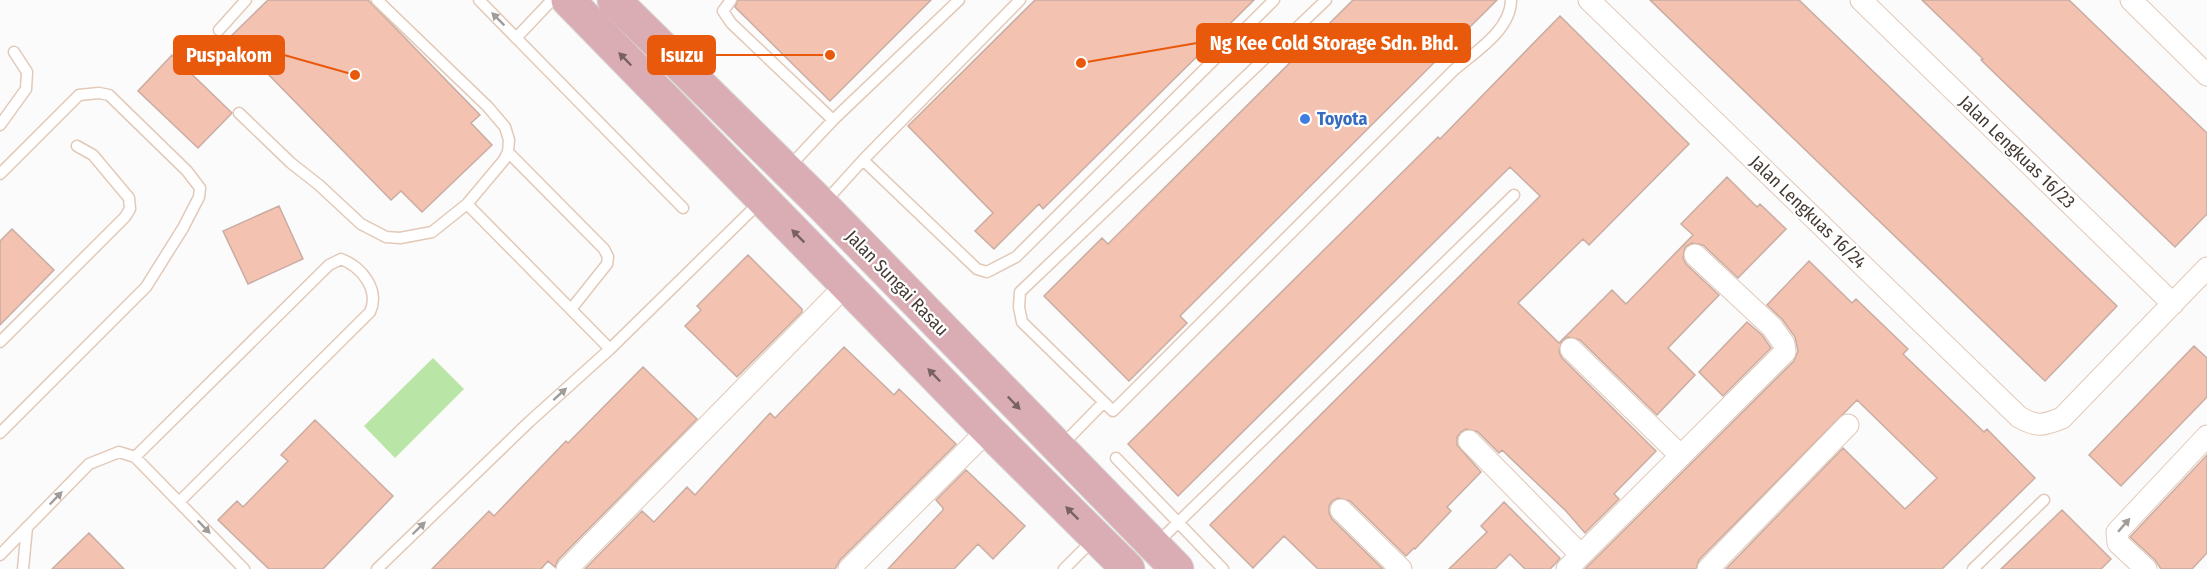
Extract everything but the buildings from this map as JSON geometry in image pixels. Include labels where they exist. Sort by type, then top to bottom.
[{"type":"main road","name":"Jalan Sungai Rasau","points":[[568,0],[988,430],[1128,569]]},
{"type":"main road","name":"Jalan Sungai Rasau","points":[[614,0],[822,205],[1177,569]]},
{"type":"street","name":"Jalan Lengkuas 16/23","points":[[1861,0],[2173,303]]},
{"type":"street","points":[[2131,0],[2207,75]]},
{"type":"street","name":"Jalan Lengkuas 16/24","points":[[1597,3],[2019,417],[2034,425],[2046,425],[2062,418],[2173,303]]},
{"type":"street","points":[[1468,441],[1574,562],[1785,352],[1784,344],[1772,327],[1695,255]]},
{"type":"street","points":[[2173,303],[2207,268]]},
{"type":"street","points":[[567,569],[846,285]]},
{"type":"street","points":[[1571,349],[1681,456]]},
{"type":"street","points":[[1708,569],[1848,425]]},
{"type":"street","points":[[849,569],[988,430]]},
{"type":"street","points":[[2146,569],[2118,543],[2117,532],[2207,436]]},
{"type":"street","points":[[1341,510],[1401,569]]},
{"type":"lane","points":[[219,30],[246,0]]},
{"type":"lane","points":[[239,112],[291,163],[319,185],[361,224],[386,237],[400,238],[432,232],[467,204],[504,160],[508,152],[509,140],[505,127],[488,106],[377,0]]},
{"type":"lane","points":[[479,0],[683,208]]},
{"type":"lane","points":[[516,38],[552,0]]},
{"type":"lane","points":[[731,0],[723,11],[731,23],[833,120]]},
{"type":"lane","points":[[786,170],[833,120],[959,0]]},
{"type":"lane","points":[[822,205],[1020,0]]},
{"type":"lane","points":[[863,160],[977,269],[987,272],[1016,257],[1274,0]]},
{"type":"lane","points":[[1326,0],[1020,292],[1019,307],[1023,322],[1113,411],[1446,79],[1501,28],[1509,15],[1511,0]]},
{"type":"lane","points":[[0,125],[26,89],[27,72],[14,52]]},
{"type":"lane","points":[[0,174],[79,95],[99,93],[109,95],[187,171],[201,189],[183,228],[146,287],[0,433]]},
{"type":"lane","points":[[0,342],[125,217],[130,209],[129,198],[93,155],[76,146]]},
{"type":"lane","points":[[508,152],[604,249],[608,257],[607,264],[572,308]]},
{"type":"lane","points":[[1154,546],[1514,195]]},
{"type":"lane","points":[[377,569],[521,430],[610,349],[762,200]]},
{"type":"lane","points":[[467,204],[610,349]]},
{"type":"lane","points":[[135,457],[329,265],[341,259],[353,263],[371,286],[375,301],[370,312],[179,502]]},
{"type":"lane","points":[[1059,449],[1104,402]]},
{"type":"lane","points":[[0,555],[89,464],[119,452],[135,457],[244,569]]},
{"type":"lane","points":[[1116,458],[1223,569]]},
{"type":"lane","points":[[1973,569],[2044,500]]},
{"type":"lane","points":[[23,569],[27,527]]},
{"type":"lane","points":[[1064,569],[1096,537]]},
{"type":"green space","points":[[433,358],[464,389],[395,458],[364,426]]},
{"type":"place","name":"Isuzu","points":[[830,55]]},
{"type":"place","name":"Ng Kee Cold Storage Sdn. Bhd.","points":[[1081,63]]},
{"type":"place","name":"Puspakom","points":[[355,75]]},
{"type":"place","name":"Toyota","points":[[1305,119]]}]
